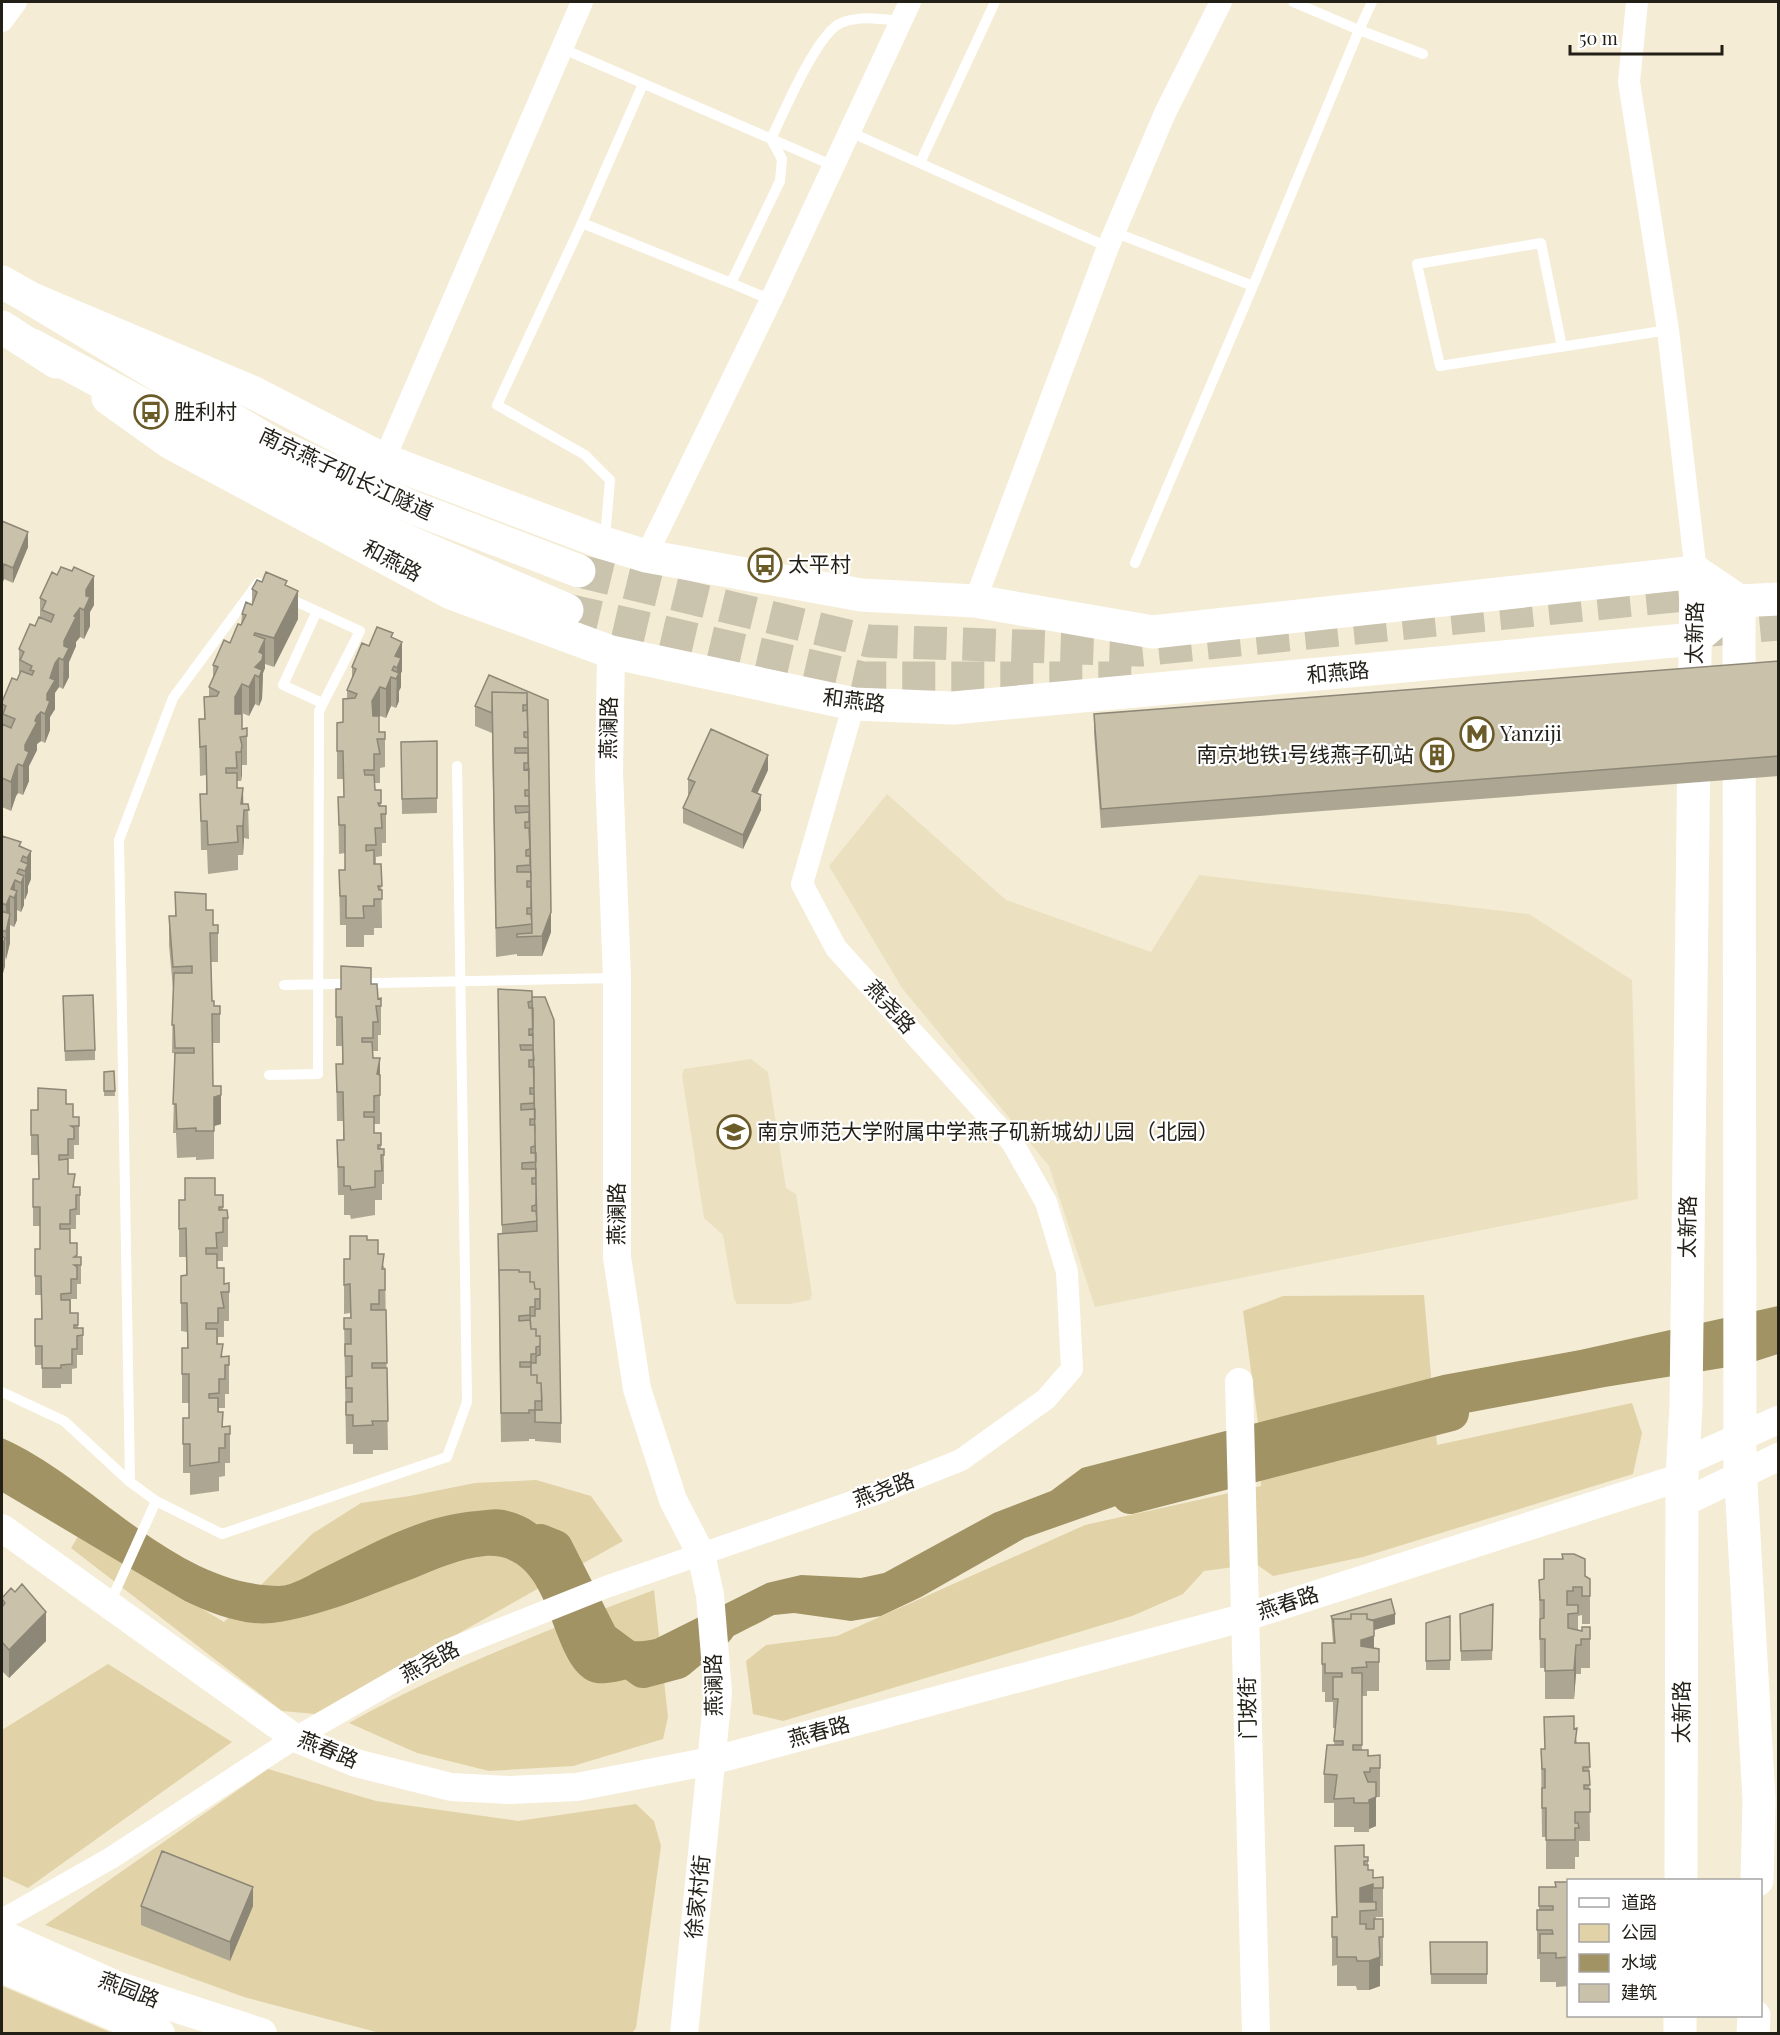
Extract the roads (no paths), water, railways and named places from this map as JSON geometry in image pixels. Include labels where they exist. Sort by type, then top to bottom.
[{"type":"main road","points":[[2,282],[32,299],[252,392],[384,460],[604,543],[646,556],[861,595],[975,601],[1153,632],[1696,572],[1738,601],[1779,599]]},
{"type":"main road","name":"南京燕子矶长江隧道","points":[[32,299],[273,444],[414,508],[579,571]]},
{"type":"main road","name":"和燕路","points":[[2,327],[32,345],[171,443],[440,587],[611,652],[854,704],[965,707],[1695,639]]},
{"type":"main road","name":"南京燕子矶长江隧道","points":[[32,345],[258,467],[395,536],[567,609]]},
{"type":"main road","name":"太新路","points":[[1681,1879],[1683,1481],[1686,1406],[1696,572]]},
{"type":"main road","points":[[1695,639],[1738,601]]},
{"type":"main road","name":"太新路","points":[[1738,601],[1742,1401],[1740,1437],[1760,1800],[1757,1879]]},
{"type":"main road","name":"燕园路","points":[[2,1936],[156,2025]]},
{"type":"main road","name":"燕园路","points":[[2,1967],[156,2025],[261,2034]]},
{"type":"main road","points":[[1680,2017],[1680,2034]]},
{"type":"main road","points":[[1753,2034],[1754,2017]]},
{"type":"street","points":[[2,21],[16,2]]},
{"type":"street","points":[[384,460],[582,2]]},
{"type":"street","points":[[975,601],[1111,240],[1165,113],[1221,2]]},
{"type":"street","points":[[1637,2],[1629,82],[1668,330],[1696,572]]},
{"type":"street","points":[[646,556],[771,300],[905,11]]},
{"type":"street","name":"燕澜路","points":[[611,652],[609,772],[617,978],[617,1257],[637,1389],[673,1500],[700,1554],[710,1595],[718,1693],[711,1761]]},
{"type":"street","name":"燕尧路","points":[[2,1920],[111,1858],[295,1738],[448,1650],[606,1587],[881,1492],[961,1460],[1046,1399],[1072,1369],[1067,1272],[1046,1202],[1012,1142],[836,948],[802,884],[854,704]]},
{"type":"street","name":"门坡街","points":[[1239,1382],[1256,2034]]},
{"type":"street","name":"燕春路","points":[[1683,1481],[1740,1437],[1779,1420]]},
{"type":"street","name":"燕春路","points":[[2,1528],[295,1738],[356,1763],[451,1787],[510,1790],[576,1787],[711,1761],[1246,1617],[1683,1481],[1741,1475],[1779,1457]]},
{"type":"street","name":"徐家村街","points":[[684,2034],[711,1761]]},
{"type":"lane","points":[[920,163],[995,2]]},
{"type":"lane","points":[[1293,2],[1423,54]]},
{"type":"lane","points":[[1135,563],[1372,2]]},
{"type":"lane","points":[[771,139],[817,48],[838,24],[905,11]]},
{"type":"lane","points":[[561,48],[834,166]]},
{"type":"lane","points":[[604,543],[610,480],[585,455],[497,405],[582,223],[643,84]]},
{"type":"lane","points":[[850,132],[920,163],[1111,240],[1253,286]]},
{"type":"lane","points":[[731,283],[780,181],[782,159],[771,139]]},
{"type":"lane","points":[[582,223],[771,300]]},
{"type":"lane","points":[[1562,347],[1541,243],[1417,264],[1440,366],[1562,347],[1668,330]]},
{"type":"lane","points":[[130,1482],[119,840],[173,698],[258,583],[360,631],[318,711],[320,984],[318,1074],[269,1075]]},
{"type":"lane","points":[[317,611],[283,686],[322,704]]},
{"type":"lane","points":[[2,1392],[64,1421],[130,1482],[156,1502],[222,1534],[447,1457],[467,1402],[457,766]]},
{"type":"lane","points":[[284,985],[617,978]]},
{"type":"lane","points":[[109,1606],[156,1502]]},
{"type":"water","points":[[1778,1306],[1778,1354],[1747,1364],[1605,1387],[1387,1428],[1187,1481],[1025,1538],[921,1597],[881,1616],[851,1621],[794,1613],[774,1615],[683,1659],[629,1679],[607,1683],[592,1682],[577,1672],[566,1654],[538,1589],[526,1571],[508,1559],[485,1556],[467,1559],[327,1611],[272,1623],[249,1623],[216,1614],[185,1601],[2,1492],[2,1438],[69,1477],[169,1549],[204,1568],[240,1581],[279,1586],[296,1582],[380,1540],[418,1524],[457,1514],[491,1509],[504,1510],[521,1515],[535,1523],[555,1544],[588,1623],[611,1638],[647,1641],[767,1583],[801,1575],[861,1578],[884,1573],[994,1513],[1051,1491],[1082,1468],[1443,1375],[1580,1350]]},
{"type":"waterway","points":[[1130,1496],[1451,1413]]},
{"type":"waterway","points":[[540,1542],[555,1548],[601,1639],[643,1670],[677,1661],[717,1628]]},
{"type":"tunnel","points":[[579,571],[869,641],[1140,650],[1723,591]]},
{"type":"tunnel","points":[[567,610],[863,678],[1140,678]]},
{"type":"tunnel","points":[[1711,630],[1778,624]]},
{"type":"place","name":"胜利村","points":[[151,412]]},
{"type":"place","name":"太平村","points":[[765,565]]},
{"type":"place","name":"Yanziji","points":[[1477,734]]},
{"type":"place","name":"南京地铁1号线燕子矶站","points":[[1437,755]]},
{"type":"place","name":"南京师范大学附属中学燕子矶新城幼儿园（北园）","points":[[734,1132]]}]
